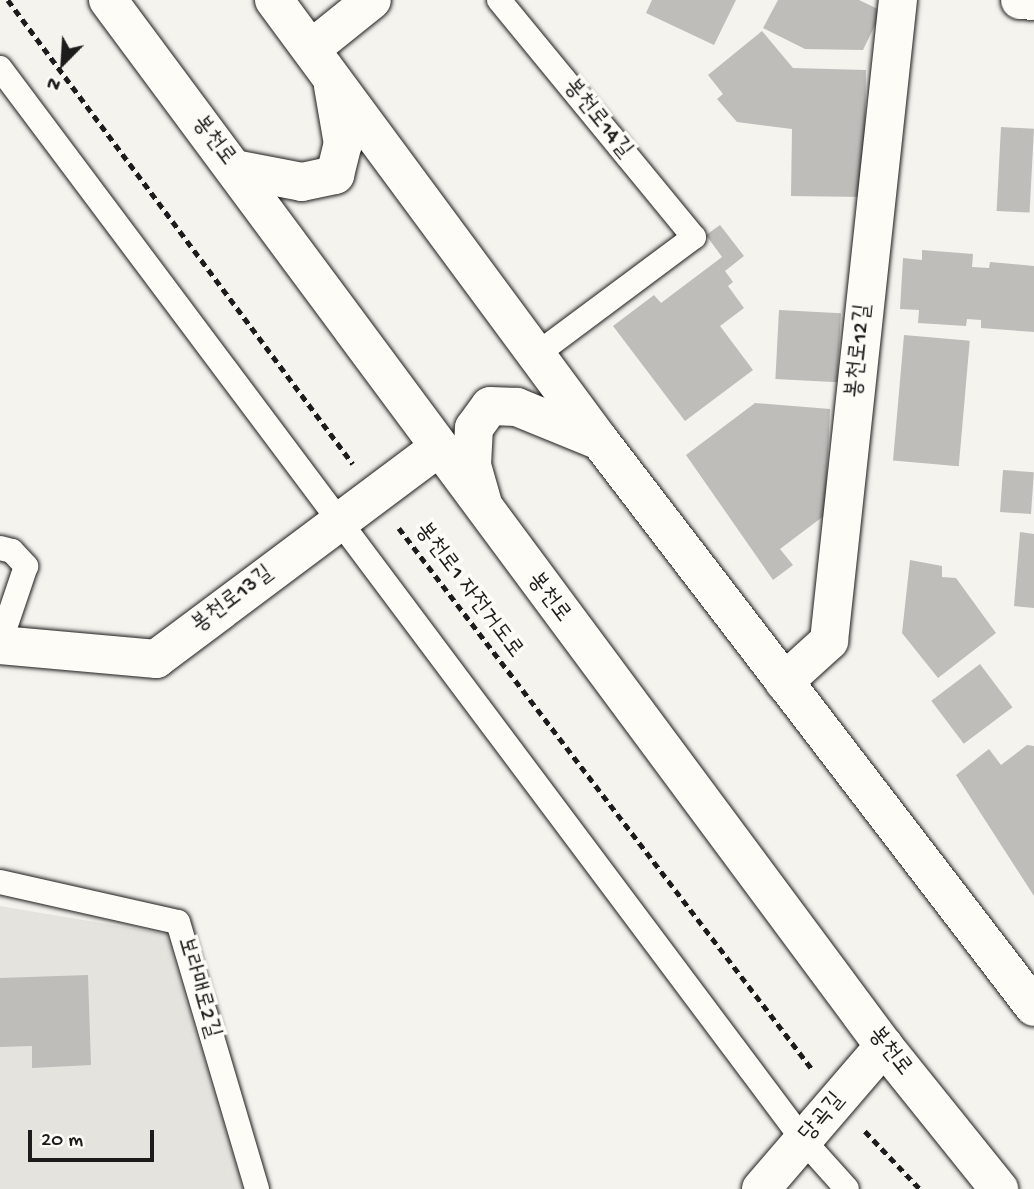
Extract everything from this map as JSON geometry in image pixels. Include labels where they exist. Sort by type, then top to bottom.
[{"type":"main road","name":"봉천로","points":[[108,0],[437,449],[884,1046],[999,1189]]},
{"type":"main road","points":[[274,0],[600,441],[1034,1007]]},
{"type":"main road","points":[[321,63],[372,0]]},
{"type":"main road","name":"봉천로12길","points":[[784,682],[829,641],[898,0]]},
{"type":"main road","points":[[1020,0],[1034,1]]},
{"type":"main road","points":[[234,169],[302,182],[335,175],[343,144],[321,63]]},
{"type":"main road","points":[[487,516],[472,465],[474,428],[490,406],[517,407],[600,441]]},
{"type":"main road","name":"봉천로13길","points":[[0,644],[156,659],[437,449]]},
{"type":"main road","name":"당곡길","points":[[761,1189],[884,1046]]},
{"type":"lane","name":"봉천로14길","points":[[499,0],[694,237],[537,354]]},
{"type":"lane","points":[[0,68],[804,1141],[847,1189]]},
{"type":"lane","points":[[0,548],[12,551],[26,566],[0,644]]},
{"type":"lane","name":"보라매로2길","points":[[0,882],[178,922],[257,1189]]},
{"type":"path","name":"봉천로1 자전거도로","points":[[8,0],[590,783],[837,1102],[920,1189]]},
{"type":"shaded area","points":[[0,906],[166,934],[243,1189],[0,1189]]},
{"type":"building","points":[[652,0],[736,0],[714,45],[646,13]]},
{"type":"building","points":[[778,0],[859,0],[882,11],[863,50],[805,49],[763,28]]},
{"type":"building","points":[[762,31],[793,68],[866,70],[864,197],[791,196],[792,129],[737,122],[717,99],[723,94],[708,75]]},
{"type":"building","points":[[1001,127],[1034,129],[1030,213],[997,211]]},
{"type":"building","points":[[720,225],[744,256],[725,271],[733,282],[728,286],[744,308],[720,326],[753,370],[685,421],[613,326],[654,295],[661,303],[722,257],[706,235]]},
{"type":"building","points":[[922,250],[973,254],[972,267],[989,268],[990,262],[1034,266],[1034,332],[981,328],[981,320],[967,319],[966,326],[918,323],[919,310],[900,309],[903,258],[922,260]]},
{"type":"building","points":[[779,310],[841,313],[837,382],[775,379]]},
{"type":"building","points":[[904,335],[970,341],[959,466],[893,461]]},
{"type":"building","points":[[755,403],[830,409],[825,515],[780,549],[793,565],[773,580],[686,455]]},
{"type":"building","points":[[1003,470],[1034,472],[1031,514],[1000,512]]},
{"type":"building","points":[[1020,532],[1034,534],[1034,608],[1014,606]]},
{"type":"building","points":[[910,560],[942,566],[942,577],[956,578],[996,633],[938,678],[902,633]]},
{"type":"building","points":[[980,664],[1012,707],[964,744],[931,701]]},
{"type":"building","points":[[1027,745],[1034,746],[1034,896],[956,775],[989,749],[1001,765]]},
{"type":"building","points":[[88,975],[91,1065],[32,1068],[32,1046],[0,1047],[0,978]]}]
